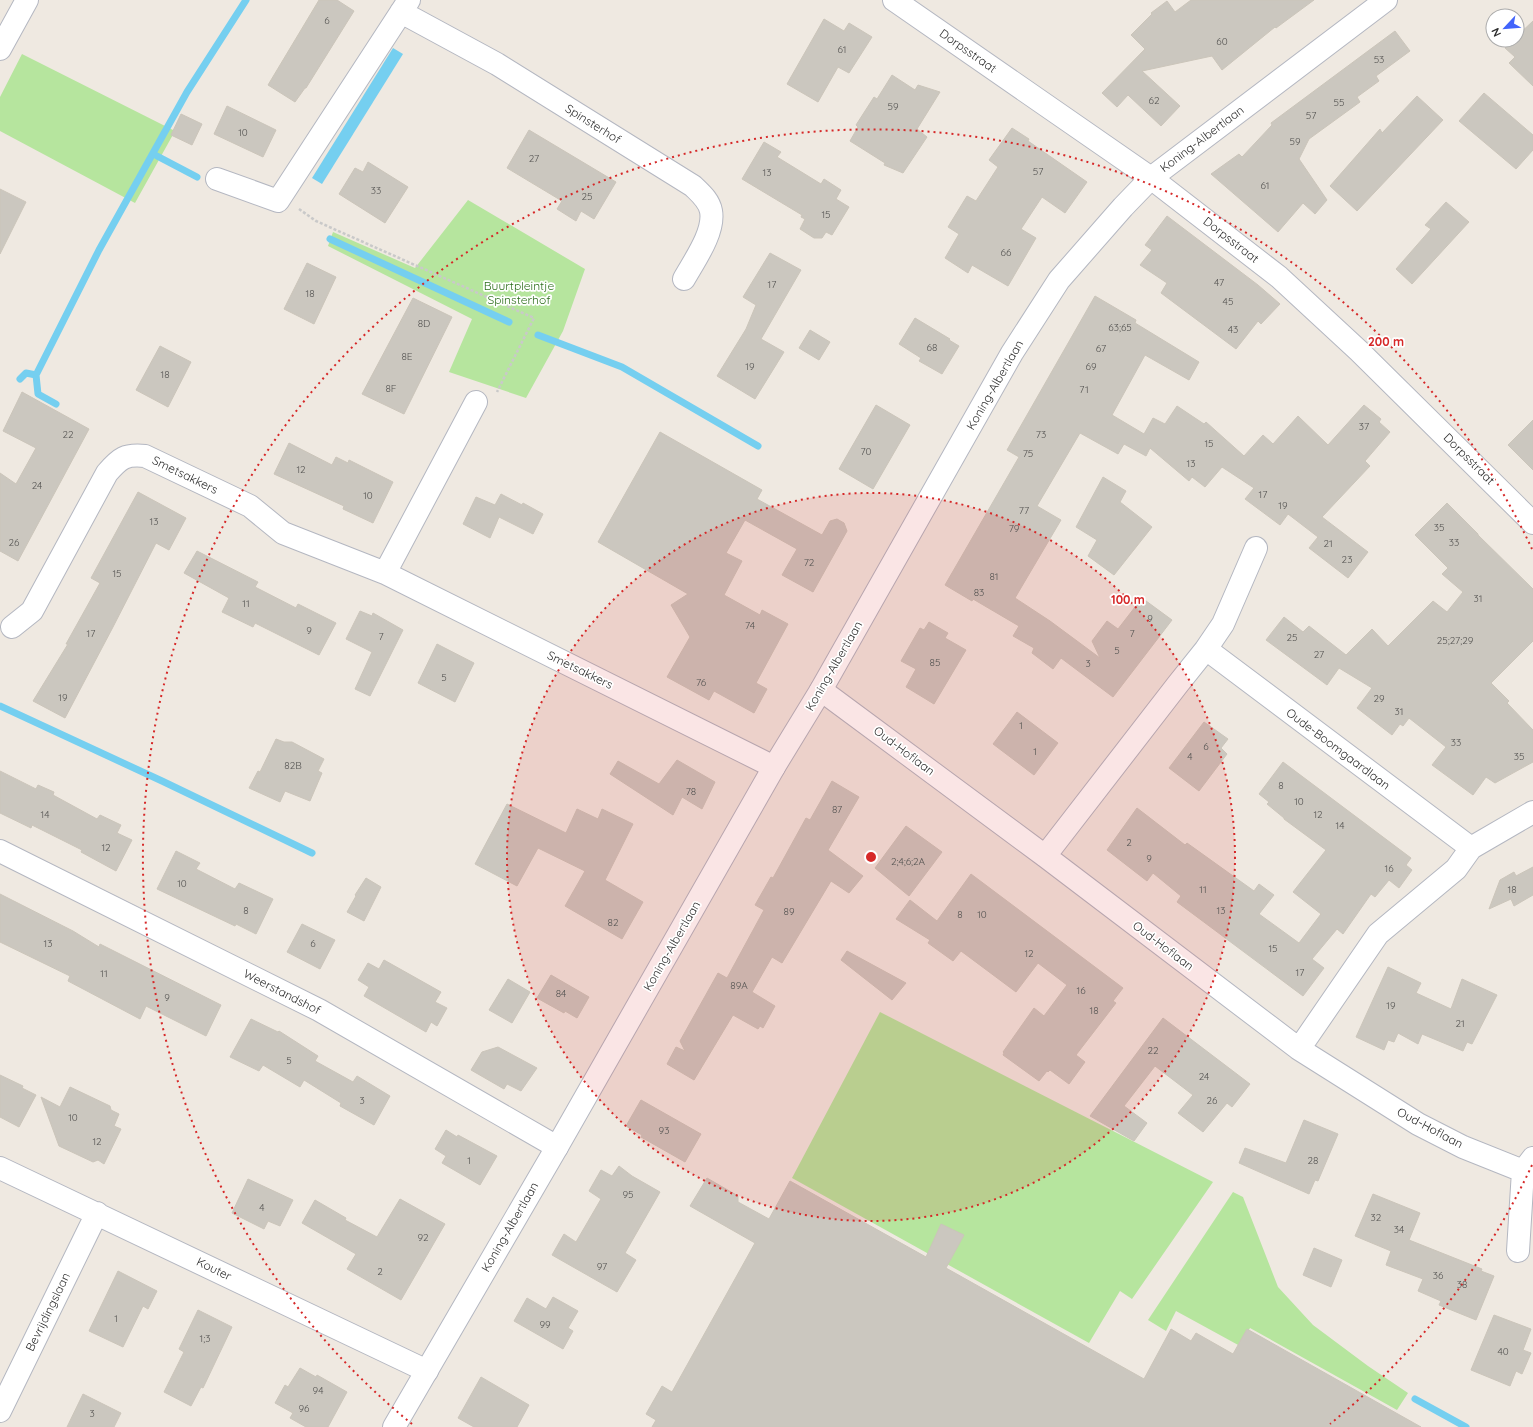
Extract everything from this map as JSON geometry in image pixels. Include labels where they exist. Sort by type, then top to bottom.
[{"type":"street","points":[[0,48],[27,0]]},
{"type":"street","name":"Dorpsstraat","points":[[894,0],[1151,178],[1279,276],[1533,523]]},
{"type":"street","name":"Koning-Albertlaan","points":[[394,1427],[557,1147],[774,767],[821,690],[1012,353],[1059,280],[1123,207],[1151,178],[1386,0]]},
{"type":"street","name":"Spinsterhof","points":[[281,197],[405,6],[693,186],[705,198],[711,210],[711,223],[706,240],[684,279]]},
{"type":"street","points":[[217,179],[278,201],[281,197]]},
{"type":"street","points":[[385,573],[476,402]]},
{"type":"street","name":"Smetsakkers","points":[[12,627],[32,611],[107,473],[117,462],[131,454],[145,456],[250,506],[283,533],[385,573],[774,767]]},
{"type":"street","points":[[1045,856],[1206,649],[1223,624],[1256,548]]},
{"type":"street","name":"Oude-Boomgaardlaan","points":[[1206,649],[1471,848]]},
{"type":"street","name":"Oud-Hoflaan","points":[[821,690],[1045,856],[1299,1049],[1418,1124],[1463,1147],[1528,1164],[1518,1251]]},
{"type":"street","points":[[1299,1049],[1378,934],[1456,869],[1471,848],[1533,812]]},
{"type":"street","name":"Weerstandshof","points":[[0,851],[319,1010],[557,1147]]},
{"type":"street","name":"Kouter","points":[[0,1168],[427,1371]]},
{"type":"street","name":"Bevrijdingslaan","points":[[0,1412],[97,1213]]},
{"type":"path","points":[[281,197],[316,221],[534,318],[497,392],[476,402]]},
{"type":"green space","points":[[22,54],[175,131],[135,203],[0,131],[0,97]]},
{"type":"green space","name":"Buurtpleintje Spinsterhof","points":[[468,200],[585,269],[563,331],[526,398],[449,372],[472,319],[328,246],[333,232],[415,268]]},
{"type":"green space","points":[[880,1012],[1213,1182],[1132,1299],[1120,1291],[1089,1343],[792,1178]]},
{"type":"green space","points":[[1233,1192],[1243,1197],[1278,1287],[1313,1325],[1368,1366],[1408,1393],[1397,1410],[1250,1328],[1240,1346],[1176,1311],[1166,1331],[1148,1320]]},
{"type":"water","points":[[393,48],[403,54],[322,184],[312,178]]},
{"type":"building","points":[[319,0],[337,0],[354,11],[306,88],[295,102],[268,85]]},
{"type":"building","points":[[1191,0],[1314,0],[1276,28],[1275,27],[1222,70],[1212,56],[1142,71],[1180,106],[1161,126],[1128,95],[1117,107],[1102,93],[1145,49],[1131,35],[1152,14],[1151,13],[1167,1],[1175,12]]},
{"type":"building","points":[[824,19],[844,31],[849,23],[872,37],[849,73],[838,67],[818,102],[787,84]]},
{"type":"building","points":[[1533,21],[1533,86],[1509,63],[1515,57],[1505,48],[1525,48],[1525,28]]},
{"type":"building","points":[[1395,31],[1410,51],[1376,76],[1379,81],[1357,97],[1360,102],[1309,139],[1299,159],[1327,200],[1315,214],[1303,203],[1278,232],[1211,174],[1239,154],[1242,157],[1272,125],[1271,123]]},
{"type":"building","points":[[892,75],[915,90],[918,85],[940,92],[917,129],[927,137],[903,173],[884,165],[885,163],[850,141],[858,127],[856,125],[874,97],[877,99]]},
{"type":"building","points":[[1484,93],[1533,135],[1533,150],[1516,169],[1459,121]]},
{"type":"building","points":[[1417,96],[1443,120],[1357,211],[1330,186],[1380,129],[1382,133]]},
{"type":"building","points":[[227,106],[276,130],[263,157],[214,134]]},
{"type":"building","points":[[181,114],[202,124],[192,145],[171,135]]},
{"type":"building","points":[[1012,128],[1029,139],[1028,141],[1087,182],[1065,213],[1042,197],[1021,229],[1036,238],[1008,286],[972,265],[968,273],[945,258],[959,234],[948,227],[967,196],[976,201],[998,167],[989,160]]},
{"type":"building","points":[[529,130],[616,182],[594,219],[581,211],[576,221],[557,209],[562,201],[507,168]]},
{"type":"building","points":[[764,142],[781,152],[777,157],[821,184],[824,179],[841,190],[836,199],[849,207],[832,235],[826,232],[822,238],[814,238],[800,229],[805,219],[801,217],[802,215],[742,179]]},
{"type":"building","points":[[368,162],[408,187],[385,223],[339,194],[355,168],[363,172]]},
{"type":"building","points":[[0,189],[26,202],[0,254]]},
{"type":"building","points":[[1446,202],[1469,222],[1412,284],[1396,269],[1431,229],[1425,225]]},
{"type":"building","points":[[1167,216],[1258,285],[1280,304],[1261,324],[1258,321],[1236,349],[1161,293],[1167,283],[1140,265],[1152,250],[1145,245]]},
{"type":"building","points":[[770,253],[801,270],[761,339],[784,352],[755,399],[717,376],[746,329],[756,305],[743,297]]},
{"type":"building","points":[[307,263],[336,277],[314,324],[284,309]]},
{"type":"building","points":[[1095,296],[1136,320],[1135,323],[1199,362],[1189,380],[1145,355],[1112,415],[1144,434],[1153,418],[1165,424],[1177,406],[1204,424],[1206,422],[1244,456],[1263,435],[1273,444],[1298,416],[1328,445],[1364,405],[1381,419],[1379,422],[1390,432],[1365,461],[1370,466],[1322,517],[1368,552],[1348,578],[1309,548],[1318,537],[1288,514],[1280,525],[1245,499],[1254,488],[1222,467],[1205,487],[1192,477],[1189,481],[1150,448],[1146,456],[1124,444],[1118,454],[1080,433],[1037,506],[1061,520],[1015,598],[1050,621],[1100,658],[1092,641],[1107,621],[1118,629],[1142,598],[1172,620],[1113,697],[1061,658],[1053,669],[1032,653],[1034,648],[1013,636],[1019,626],[973,599],[972,601],[945,585],[1019,457],[1007,450]]},
{"type":"building","points":[[413,298],[452,317],[404,414],[362,394]]},
{"type":"building","points":[[915,318],[959,346],[942,374],[919,361],[921,358],[899,344]]},
{"type":"building","points":[[810,330],[830,342],[819,360],[799,348]]},
{"type":"building","points":[[160,346],[191,362],[168,407],[136,390]]},
{"type":"building","points":[[22,392],[89,429],[18,561],[0,551],[0,473],[16,484],[36,448],[3,431]]},
{"type":"building","points":[[876,405],[910,425],[873,489],[839,469]]},
{"type":"building","points":[[1533,420],[1533,470],[1508,445]]},
{"type":"building","points":[[660,432],[762,490],[757,499],[822,535],[830,521],[837,519],[844,523],[847,531],[813,592],[782,575],[797,549],[745,520],[726,553],[742,561],[724,595],[760,615],[762,610],[788,624],[756,683],[767,689],[754,713],[714,691],[709,700],[667,677],[690,637],[671,605],[688,594],[598,542]]},
{"type":"building","points":[[289,443],[332,465],[336,457],[348,463],[349,460],[393,482],[373,523],[343,509],[344,506],[274,474]]},
{"type":"building","points":[[1103,477],[1126,491],[1120,502],[1152,527],[1114,575],[1088,556],[1097,540],[1076,527]]},
{"type":"building","points":[[138,492],[186,518],[169,550],[156,543],[65,718],[33,701],[68,644],[66,644],[100,583],[91,578]]},
{"type":"building","points":[[501,494],[522,505],[523,503],[543,514],[533,534],[499,517],[490,538],[463,524],[476,497],[495,505]]},
{"type":"building","points":[[1447,503],[1533,589],[1533,641],[1491,683],[1509,701],[1507,703],[1533,730],[1533,762],[1495,783],[1486,777],[1473,795],[1432,765],[1446,747],[1409,718],[1403,726],[1400,724],[1392,735],[1357,708],[1372,688],[1339,668],[1327,685],[1266,640],[1284,617],[1303,632],[1309,626],[1346,655],[1372,629],[1388,646],[1433,601],[1447,612],[1463,592],[1442,574],[1448,568],[1415,535]]},
{"type":"building","points":[[197,551],[258,582],[255,587],[296,608],[298,604],[336,623],[319,655],[255,623],[253,627],[222,612],[229,598],[184,573]]},
{"type":"building","points":[[360,611],[372,616],[373,613],[403,630],[370,696],[355,689],[372,652],[346,639]]},
{"type":"building","points":[[929,622],[948,633],[945,638],[966,650],[934,704],[906,687],[916,669],[901,661],[920,628],[924,630]]},
{"type":"building","points":[[437,644],[474,663],[455,702],[418,683]]},
{"type":"building","points":[[1017,712],[1058,743],[1034,775],[993,744]]},
{"type":"building","points":[[1204,722],[1228,739],[1221,748],[1227,754],[1199,791],[1169,768]]},
{"type":"building","points":[[276,739],[284,742],[292,742],[324,759],[318,771],[322,773],[310,801],[285,791],[280,802],[249,788],[258,771],[260,772]]},
{"type":"building","points":[[677,760],[715,782],[702,809],[682,797],[673,815],[610,774],[618,761],[659,784]]},
{"type":"building","points":[[1283,762],[1411,858],[1406,865],[1412,870],[1399,888],[1389,880],[1375,897],[1371,894],[1343,934],[1337,929],[1312,959],[1324,968],[1303,996],[1177,902],[1181,896],[1153,873],[1147,881],[1107,850],[1137,808],[1185,845],[1187,843],[1254,891],[1259,884],[1274,895],[1259,914],[1299,943],[1321,914],[1293,892],[1326,850],[1284,819],[1267,804],[1269,802],[1259,794]]},
{"type":"building","points":[[0,771],[36,789],[38,785],[54,792],[53,795],[97,819],[100,815],[121,825],[117,833],[132,840],[116,871],[81,852],[82,850],[32,825],[31,828],[0,813]]},
{"type":"building","points":[[832,781],[859,797],[828,850],[863,876],[849,893],[831,881],[782,963],[772,957],[752,992],[775,1006],[763,1028],[760,1026],[758,1029],[733,1015],[694,1080],[667,1064],[676,1047],[685,1051],[680,1041],[718,973],[727,978],[764,910],[755,905],[771,877],[773,878],[806,818],[810,820]]},
{"type":"building","points":[[507,804],[566,833],[577,809],[598,819],[602,809],[633,824],[605,880],[643,902],[622,939],[565,906],[585,871],[538,848],[517,886],[475,864]]},
{"type":"building","points":[[906,826],[942,852],[909,896],[875,868]]},
{"type":"building","points":[[176,851],[200,863],[196,869],[235,889],[239,883],[273,899],[256,934],[236,924],[235,926],[157,889]]},
{"type":"building","points":[[1533,867],[1533,895],[1514,906],[1511,899],[1489,909],[1500,880],[1514,872],[1516,876]]},
{"type":"building","points":[[971,874],[1123,988],[1113,1001],[1116,1003],[1076,1055],[1085,1062],[1069,1084],[1050,1070],[1048,1072],[1047,1071],[1039,1081],[1003,1055],[1003,1052],[1034,1008],[1044,1016],[1067,985],[1038,963],[1016,992],[961,951],[953,961],[928,943],[930,940],[896,919],[910,900],[937,921]]},
{"type":"building","points":[[366,878],[381,887],[364,921],[347,912],[356,896],[355,895]]},
{"type":"building","points":[[0,894],[73,931],[99,947],[100,944],[221,1005],[206,1036],[146,1006],[140,1019],[68,981],[70,976],[0,942]]},
{"type":"building","points":[[302,924],[335,940],[320,969],[287,952]]},
{"type":"building","points":[[847,951],[906,983],[892,1000],[841,960]]},
{"type":"building","points":[[384,960],[441,992],[435,1002],[447,1008],[437,1026],[431,1022],[426,1032],[364,996],[369,987],[358,980],[368,963],[379,969]]},
{"type":"building","points":[[1388,967],[1421,983],[1416,993],[1451,1009],[1462,979],[1497,995],[1472,1044],[1467,1042],[1463,1051],[1422,1034],[1418,1044],[1398,1033],[1394,1042],[1388,1040],[1384,1050],[1356,1037]]},
{"type":"building","points":[[551,975],[589,997],[577,1018],[565,1011],[564,1013],[537,998]]},
{"type":"building","points":[[508,979],[530,992],[512,1023],[489,1010]]},
{"type":"building","points":[[1163,1018],[1250,1084],[1232,1107],[1227,1103],[1203,1132],[1178,1113],[1193,1095],[1155,1066],[1124,1106],[1147,1123],[1134,1141],[1090,1116]]},
{"type":"building","points":[[251,1019],[278,1032],[279,1031],[318,1056],[315,1061],[353,1082],[357,1076],[390,1096],[374,1125],[340,1106],[341,1103],[304,1080],[300,1087],[263,1065],[259,1071],[230,1057]]},
{"type":"building","points":[[498,1047],[537,1068],[521,1091],[507,1084],[504,1089],[471,1070],[482,1052]]},
{"type":"building","points":[[0,1075],[23,1086],[22,1088],[36,1095],[19,1127],[0,1117]]},
{"type":"building","points":[[70,1087],[110,1106],[111,1110],[119,1114],[114,1126],[121,1129],[104,1164],[98,1160],[93,1162],[59,1146],[41,1097],[60,1107]]},
{"type":"building","points":[[641,1100],[701,1134],[685,1162],[641,1137],[642,1135],[626,1126]]},
{"type":"building","points":[[1304,1120],[1338,1134],[1318,1181],[1315,1180],[1309,1194],[1239,1163],[1245,1148],[1286,1163]]},
{"type":"building","points":[[446,1130],[457,1137],[458,1135],[497,1156],[480,1185],[442,1163],[446,1156],[435,1149]]},
{"type":"building","points":[[619,1166],[632,1176],[660,1192],[625,1253],[636,1260],[617,1292],[552,1255],[564,1234],[576,1242],[601,1199],[589,1191],[601,1170],[612,1176]]},
{"type":"building","points":[[707,1178],[738,1196],[738,1202],[769,1219],[790,1181],[926,1257],[941,1224],[964,1235],[946,1268],[1144,1379],[1171,1329],[1191,1341],[1196,1333],[1233,1354],[1247,1329],[1421,1427],[652,1427],[656,1420],[646,1414],[662,1386],[672,1392],[755,1243],[690,1206]]},
{"type":"building","points":[[248,1179],[293,1200],[280,1226],[268,1221],[264,1229],[232,1213]]},
{"type":"building","points":[[1373,1194],[1420,1213],[1409,1240],[1482,1269],[1481,1271],[1494,1276],[1476,1320],[1439,1305],[1441,1301],[1418,1291],[1423,1279],[1386,1265],[1391,1251],[1355,1236]]},
{"type":"building","points":[[400,1199],[445,1224],[401,1300],[347,1269],[356,1254],[302,1223],[315,1200],[346,1218],[345,1220],[377,1237]]},
{"type":"building","points":[[1314,1248],[1342,1260],[1331,1287],[1303,1275]]},
{"type":"building","points":[[118,1271],[157,1291],[148,1309],[143,1306],[123,1347],[89,1331]]},
{"type":"building","points":[[553,1297],[578,1311],[568,1328],[573,1331],[563,1349],[514,1321],[527,1298],[546,1309]]},
{"type":"building","points":[[198,1310],[232,1327],[203,1388],[201,1387],[191,1406],[164,1392],[184,1352],[179,1349]]},
{"type":"building","points":[[1494,1315],[1531,1329],[1523,1350],[1531,1353],[1522,1374],[1516,1371],[1510,1386],[1471,1370]]},
{"type":"building","points":[[300,1368],[316,1377],[317,1375],[347,1392],[328,1427],[306,1427],[290,1418],[293,1413],[275,1403],[285,1385],[288,1387]]},
{"type":"building","points":[[481,1377],[529,1405],[517,1427],[474,1427],[458,1418]]},
{"type":"building","points":[[83,1394],[121,1413],[114,1427],[67,1427]]},
{"type":"waterway","points":[[56,404],[38,394],[36,375],[99,250],[187,92],[246,0]]},
{"type":"waterway","points":[[157,156],[197,177]]},
{"type":"waterway","points":[[330,239],[509,322]]},
{"type":"waterway","points":[[538,335],[622,367],[758,446]]},
{"type":"waterway","points":[[20,379],[26,373],[36,375]]},
{"type":"waterway","points":[[0,706],[162,781],[312,853]]},
{"type":"waterway","points":[[1415,1399],[1466,1427]]}]
